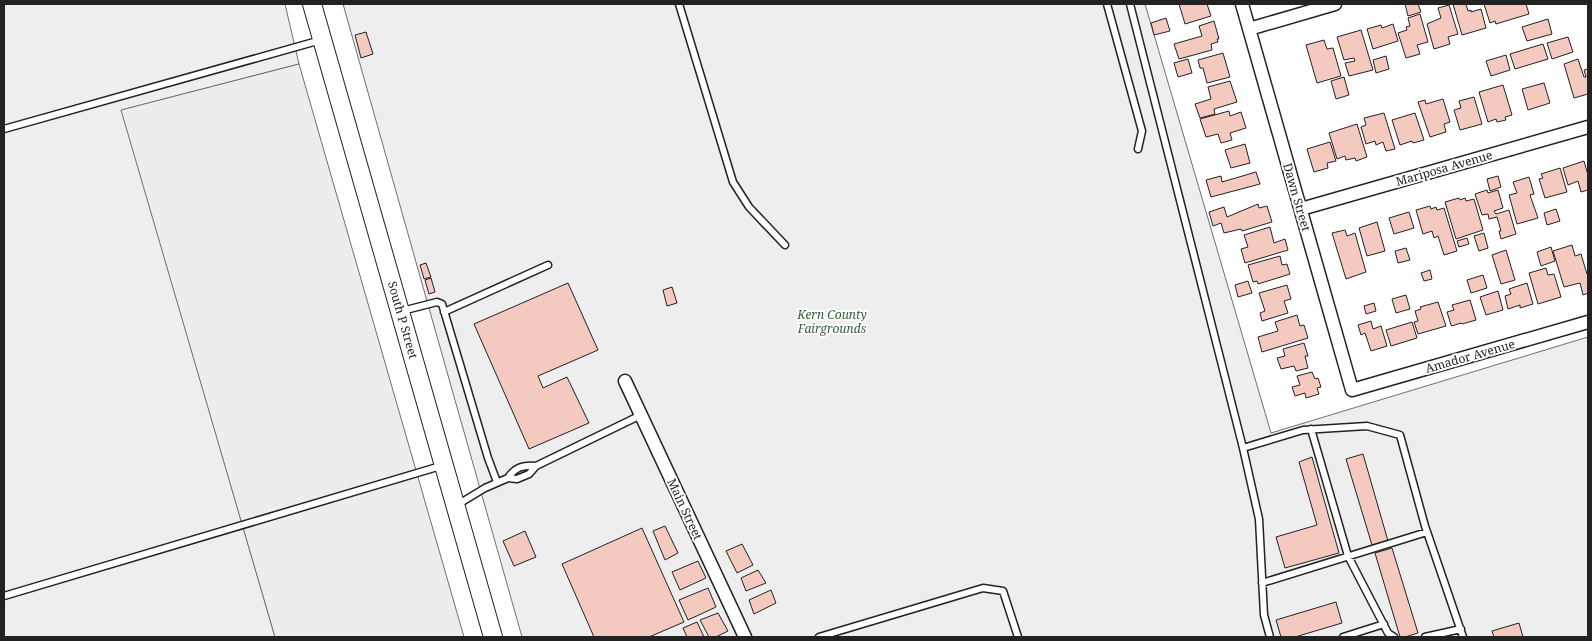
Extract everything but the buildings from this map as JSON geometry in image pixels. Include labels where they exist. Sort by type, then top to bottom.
[{"type":"street","name":"South P Street","points":[[312,4],[493,637]]},
{"type":"street","name":"Dawn Street","points":[[1242,4],[1352,390]]},
{"type":"street","points":[[1249,29],[1335,4]]},
{"type":"street","name":"Mariposa Avenue","points":[[1301,209],[1588,127]]},
{"type":"street","name":"Amador Avenue","points":[[1352,390],[1588,322]]},
{"type":"street","name":"Main Street","points":[[625,381],[745,637]]},
{"type":"lane","points":[[679,4],[733,182],[749,207],[785,245]]},
{"type":"lane","points":[[1107,4],[1142,131],[1138,149]]},
{"type":"lane","points":[[1130,4],[1244,448],[1259,519],[1264,615],[1270,637]]},
{"type":"lane","points":[[4,129],[322,39]]},
{"type":"lane","points":[[444,312],[548,266]]},
{"type":"lane","points":[[400,312],[437,302],[442,304],[488,458],[497,482]]},
{"type":"lane","points":[[456,506],[484,488],[508,478],[517,479],[529,474],[536,466],[641,415]]},
{"type":"lane","points":[[1244,448],[1311,429],[1367,426],[1400,435],[1428,532],[1463,637]]},
{"type":"lane","points":[[1311,429],[1348,556],[1388,633],[1394,637]]},
{"type":"lane","points":[[4,596],[444,465]]},
{"type":"lane","points":[[1262,583],[1428,532]]},
{"type":"lane","points":[[819,637],[983,588],[1003,591],[1018,637]]},
{"type":"lane","points":[[1343,637],[1384,624]]},
{"type":"lane","points":[[1425,637],[1460,629]]},
{"type":"green space","points":[[4,4],[285,4],[299,64],[122,110],[275,637],[4,637]]},
{"type":"green space","name":"Kern County Fairgrounds","points":[[343,4],[1145,4],[1271,433],[1588,337],[1588,637],[522,637]]},
{"type":"shaded area","points":[[299,64],[464,637],[275,637],[121,110]]}]
